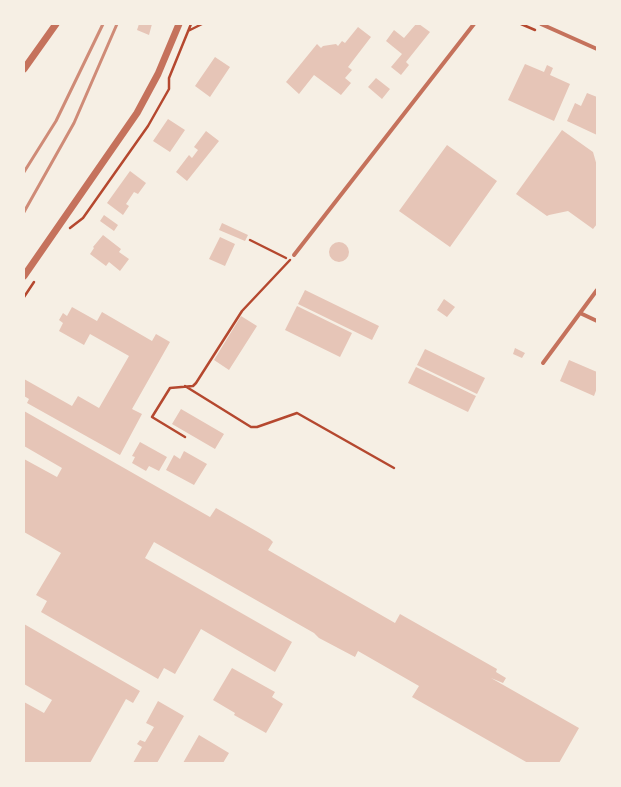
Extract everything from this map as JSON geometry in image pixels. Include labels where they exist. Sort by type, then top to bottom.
[{"type":"street","points":[[25,66],[56,24]]},
{"type":"street","points":[[24,276],[138,113],[158,74],[179,24]]},
{"type":"street","points":[[294,255],[474,24]]},
{"type":"street","points":[[541,24],[597,50]]},
{"type":"street","points":[[543,363],[597,290]]},
{"type":"street","points":[[580,313],[597,321]]},
{"type":"path","points":[[250,240],[290,260]]},
{"type":"path","points":[[185,437],[152,417],[170,388],[193,386],[196,383],[242,311],[294,255]]},
{"type":"path","points":[[185,386],[251,427],[256,427],[296,413],[394,468]]},
{"type":"building","points":[[139,24],[152,24],[149,35],[137,30]]},
{"type":"building","points":[[416,24],[419,24],[430,32],[406,62],[409,65],[401,75],[391,67],[402,54],[386,41],[394,30],[404,38]]},
{"type":"building","points":[[358,27],[371,37],[348,67],[352,70],[345,78],[351,83],[341,95],[314,75],[299,94],[286,82],[317,44],[321,48],[323,46],[336,44],[338,46],[342,41],[345,43]]},
{"type":"building","points":[[215,57],[230,67],[210,97],[195,86]]},
{"type":"building","points":[[525,64],[544,72],[547,65],[553,68],[550,75],[570,84],[554,121],[508,100]]},
{"type":"building","points":[[376,78],[390,89],[382,99],[368,87]]},
{"type":"building","points":[[587,93],[597,97],[597,135],[567,121],[575,103],[581,106]]},
{"type":"building","points":[[168,119],[185,130],[170,152],[153,141]]},
{"type":"building","points":[[562,130],[593,152],[597,166],[597,224],[593,229],[568,211],[547,216],[516,194]]},
{"type":"building","points":[[206,131],[219,141],[187,181],[176,172],[189,155],[192,158],[198,150],[194,147]]},
{"type":"building","points":[[447,145],[497,181],[450,247],[399,211]]},
{"type":"building","points":[[130,171],[146,183],[138,194],[134,192],[126,204],[129,206],[123,215],[107,203]]},
{"type":"building","points":[[104,215],[118,225],[114,231],[100,221]]},
{"type":"building","points":[[222,223],[248,235],[245,241],[219,230]]},
{"type":"building","points":[[103,235],[121,249],[119,252],[129,259],[120,271],[109,262],[106,266],[90,254],[94,248],[93,247]]},
{"type":"building","points":[[220,237],[235,244],[225,266],[209,259]]},
{"type":"building","points":[[339,242],[346,245],[349,252],[346,259],[339,262],[332,259],[329,252],[332,245]]},
{"type":"building","points":[[305,290],[379,326],[372,340],[298,304]]},
{"type":"building","points":[[444,299],[455,307],[447,317],[437,310]]},
{"type":"building","points":[[297,306],[352,333],[340,357],[285,330]]},
{"type":"building","points":[[72,307],[97,321],[102,312],[152,341],[156,334],[170,342],[132,409],[142,414],[120,455],[27,403],[29,399],[24,396],[24,379],[72,406],[78,396],[99,408],[129,356],[90,334],[84,345],[59,331],[63,323],[59,320],[63,313],[67,316]]},
{"type":"building","points":[[241,316],[257,326],[229,370],[214,360]]},
{"type":"building","points":[[515,348],[525,353],[522,358],[513,354]]},
{"type":"building","points":[[425,349],[485,378],[477,394],[417,365]]},
{"type":"building","points":[[569,360],[597,372],[597,388],[594,396],[560,381]]},
{"type":"building","points":[[416,367],[476,396],[468,412],[408,383]]},
{"type":"building","points":[[181,409],[224,434],[215,449],[172,424]]},
{"type":"building","points":[[24,411],[210,517],[216,508],[270,539],[273,542],[268,550],[395,623],[400,614],[497,669],[496,672],[506,678],[503,683],[491,678],[579,728],[559,763],[528,763],[412,697],[419,686],[358,651],[355,657],[319,638],[314,633],[154,542],[145,558],[292,642],[275,672],[201,629],[175,674],[164,668],[158,679],[41,612],[47,601],[36,595],[61,553],[24,532],[24,459],[57,477],[62,468],[24,446]]},
{"type":"building","points":[[140,442],[167,457],[159,471],[149,466],[146,471],[132,463],[135,457],[132,456]]},
{"type":"building","points":[[184,451],[207,464],[194,485],[166,470],[174,455],[180,459]]},
{"type":"building","points":[[24,624],[140,691],[133,703],[126,699],[90,763],[24,763],[24,702],[44,713],[52,700],[24,684]]},
{"type":"building","points":[[232,668],[275,692],[272,697],[283,704],[266,733],[234,715],[235,713],[213,700]]},
{"type":"building","points":[[158,701],[184,716],[157,763],[133,763],[142,747],[137,744],[140,740],[145,742],[154,727],[146,723]]},
{"type":"building","points":[[199,735],[229,753],[223,763],[183,763]]},
{"type":"railway","points":[[24,172],[56,121],[103,24]]},
{"type":"railway","points":[[24,212],[74,123],[117,24]]}]
